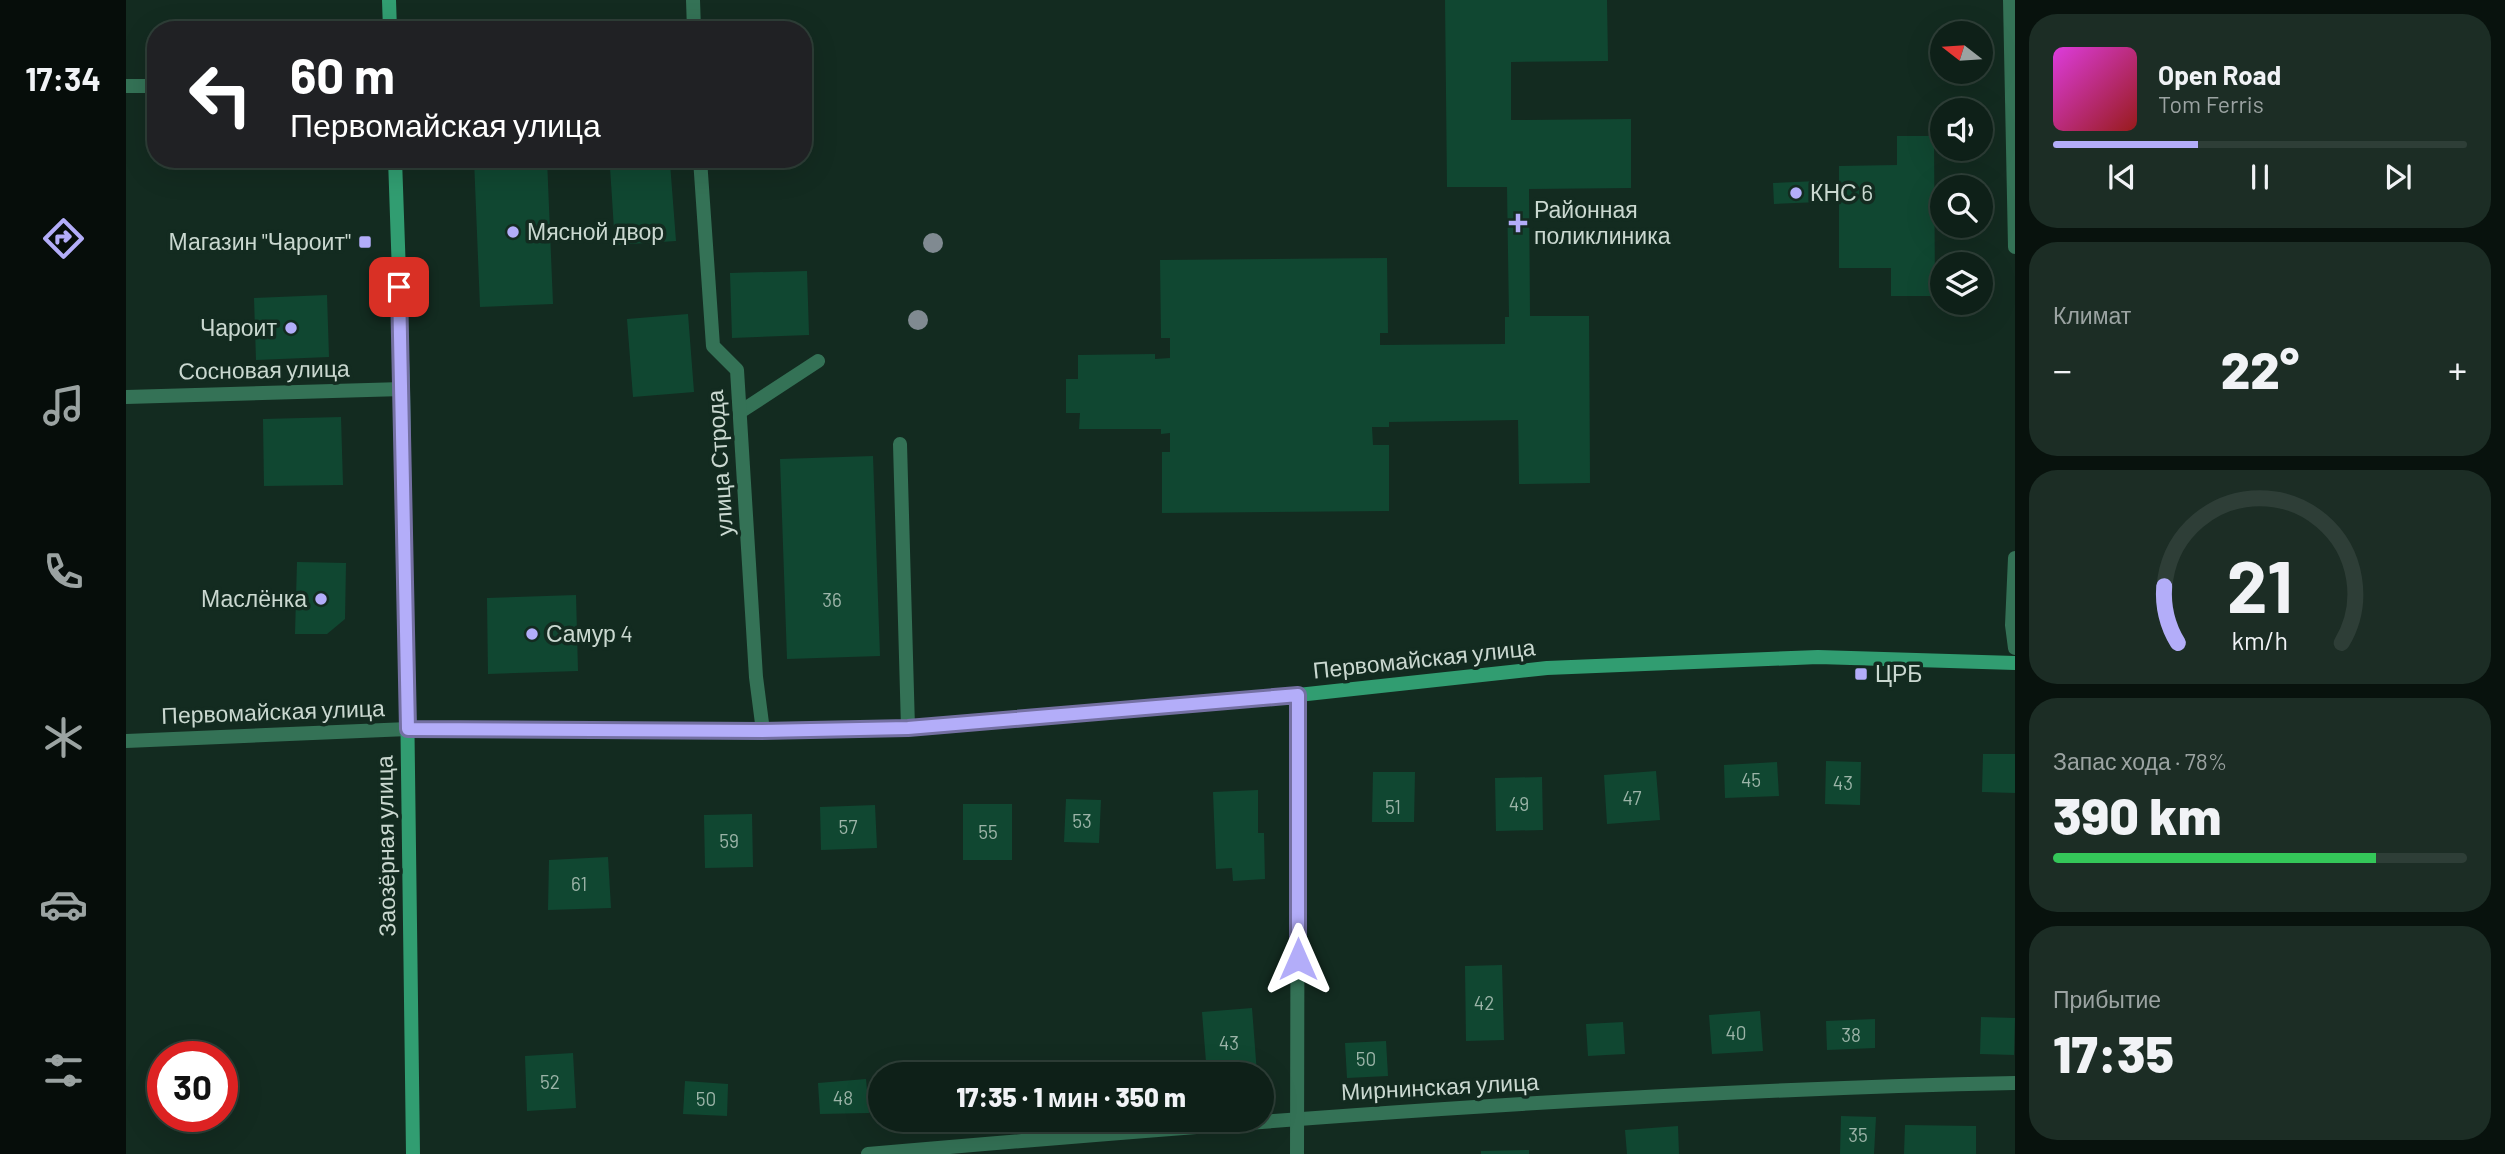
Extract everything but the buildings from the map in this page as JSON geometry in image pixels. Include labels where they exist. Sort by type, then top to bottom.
[{"type":"main road","points":[[389,0],[390,21]]},
{"type":"main road","name":"Заозёрная улица","points":[[395,168],[403,390],[413,1154]]},
{"type":"main road","name":"Первомайская улица","points":[[408,729],[762,731],[908,728],[1298,695],[1546,668],[1818,657],[2015,663]]},
{"type":"street","points":[[693,0],[694,21]]},
{"type":"street","points":[[2012,9],[2015,247]]},
{"type":"street","points":[[126,86],[147,86]]},
{"type":"street","name":"улица Строда","points":[[701,168],[713,346],[737,370],[762,731]]},
{"type":"street","points":[[740,412],[818,361]]},
{"type":"street","name":"Сосновая улица","points":[[126,397],[403,390]]},
{"type":"street","points":[[900,444],[908,728]]},
{"type":"street","points":[[2015,558],[2012,625],[2015,648]]},
{"type":"street","points":[[1297,1154],[1298,695]]},
{"type":"street","name":"Первомайская улица","points":[[126,741],[408,729]]},
{"type":"street","name":"Мирнинская улица","points":[[868,1154],[1298,1117],[1843,1087],[2015,1083]]},
{"type":"place","name":"КНС 6","points":[[1796,193]]},
{"type":"place","name":"Районная поликлиника","points":[[1518,223]]},
{"type":"place","name":"Мясной двор","points":[[513,232]]},
{"type":"place","name":"Магазин \"Чароит\"","points":[[365,242]]},
{"type":"place","name":"Чароит","points":[[291,328]]},
{"type":"place","name":"Маслёнка","points":[[321,599]]},
{"type":"place","name":"Самур 4","points":[[532,634]]},
{"type":"place","name":"ЦРБ","points":[[1861,674]]},
{"type":"route","points":[[399,287],[408,729],[762,731],[908,728],[1298,695],[1298,959]]}]
